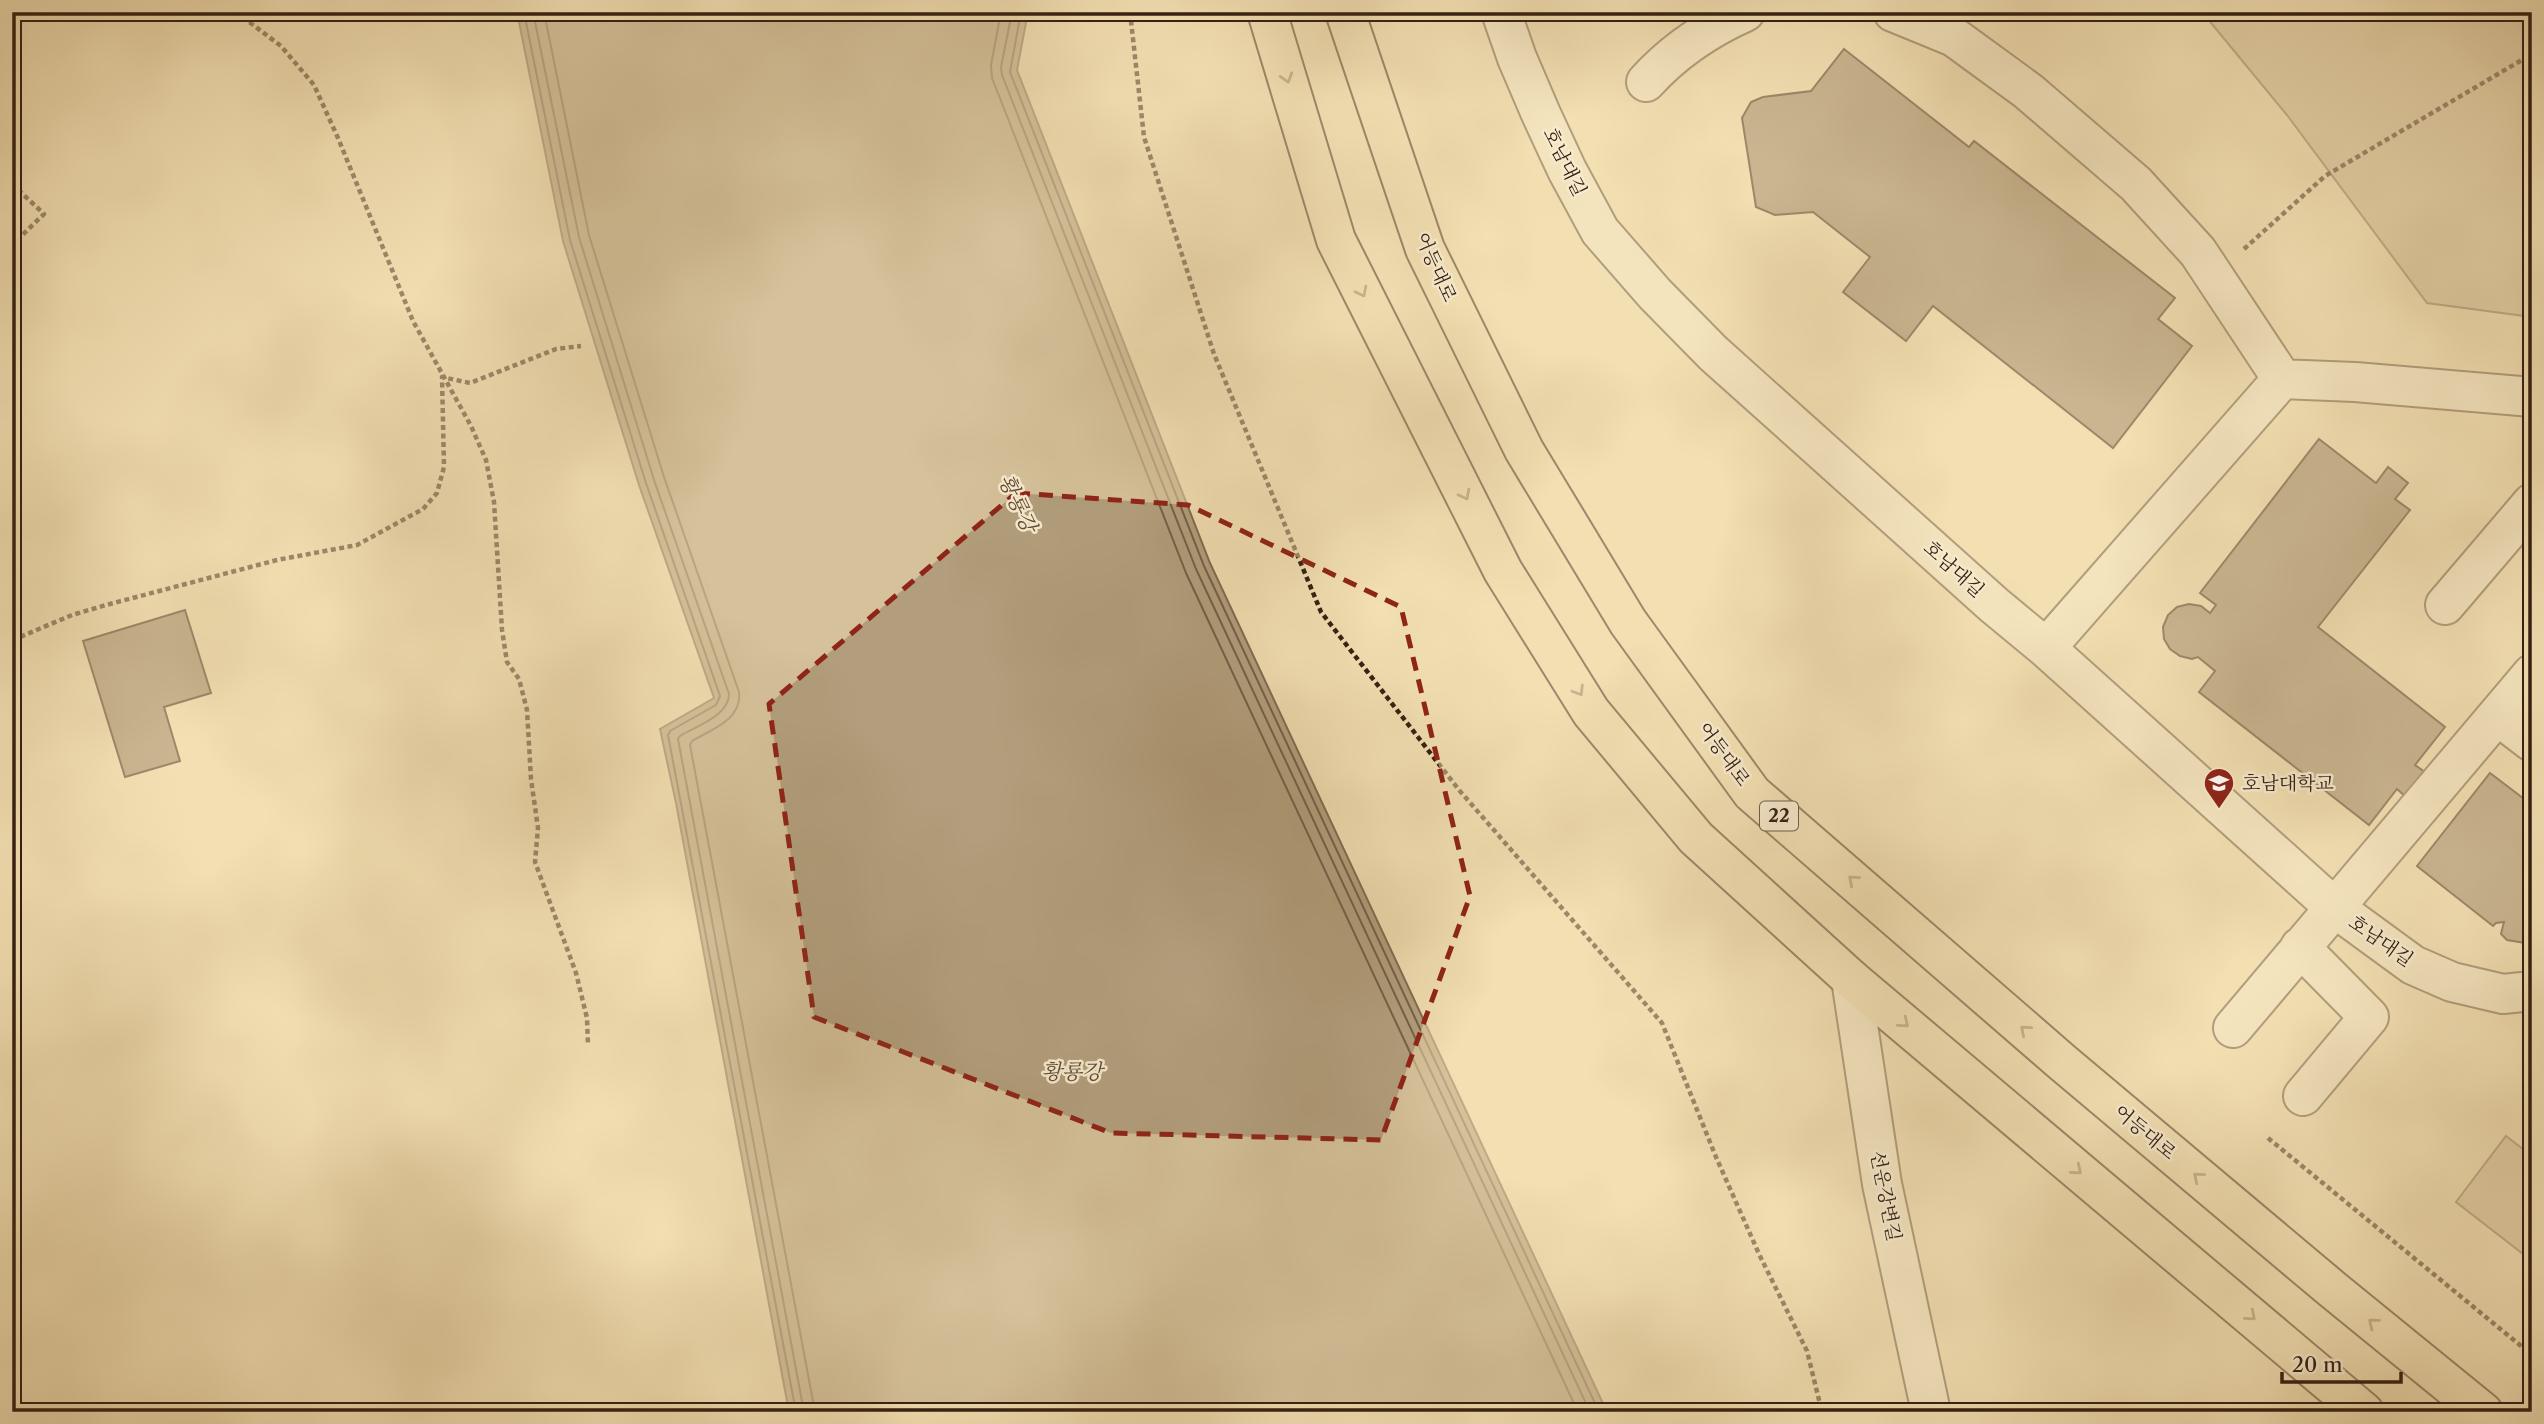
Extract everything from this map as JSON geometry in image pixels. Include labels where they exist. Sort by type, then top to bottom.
[{"type":"main road","points":[[1267,12],[1336,240],[1503,571],[1591,712],[1696,838],[1851,979],[2364,1412]]},
{"type":"main road","name":"어등대로","points":[[1345,12],[1425,249],[1524,450],[1628,622],[1752,793],[2103,1097],[2483,1412]]},
{"type":"lane","name":"호남대길","points":[[1501,12],[1517,58],[1567,170],[1600,230],[1655,294],[1713,353],[2334,908],[2413,965],[2452,982],[2503,994],[2532,991]]},
{"type":"lane","points":[[1646,82],[1662,65],[1713,26],[1745,12]]},
{"type":"lane","points":[[1894,12],[1954,37],[2028,91],[2136,184],[2198,252],[2282,379]]},
{"type":"lane","points":[[2046,648],[2282,379]]},
{"type":"lane","points":[[2282,379],[2355,382],[2532,397]]},
{"type":"lane","points":[[2445,605],[2532,503]]},
{"type":"lane","points":[[2233,1028],[2532,674]]},
{"type":"lane","points":[[2498,716],[2532,742]]},
{"type":"lane","points":[[2300,947],[2368,1017],[2303,1096]]},
{"type":"lane","name":"선운강변길","points":[[1851,979],[1882,1184],[1931,1412]]},
{"type":"path","points":[[236,12],[281,46],[314,85],[413,321],[471,426],[486,460],[494,502],[502,630],[507,662],[519,679],[527,710],[531,779],[538,828],[535,862],[576,973],[587,1018],[587,1045]]},
{"type":"path","points":[[251,12],[251,23]]},
{"type":"path","points":[[1130,12],[1144,137],[1214,354],[1321,612],[1459,790],[1662,1023],[1749,1230],[1807,1351],[1822,1412]]},
{"type":"path","points":[[2214,277],[2325,176],[2532,54]]},
{"type":"path","points":[[12,184],[44,214],[12,245]]},
{"type":"path","points":[[442,377],[470,383],[556,349],[581,346]]},
{"type":"path","points":[[12,638],[106,605],[277,559],[357,545],[423,509],[437,493],[444,467],[442,377]]},
{"type":"path","points":[[2267,1138],[2532,1355]]},
{"type":"highlighted area","points":[[1016,493],[1188,505],[1401,607],[1470,896],[1381,1140],[1111,1133],[814,1017],[769,704]]},
{"type":"shaded area","points":[[2202,12],[2532,12],[2532,317],[2427,303],[2287,115]]},
{"type":"shaded area","points":[[2506,1136],[2532,1156],[2532,1261],[2456,1202]]},
{"type":"water","name":"황룡강","points":[[517,12],[1028,12],[1017,70],[1210,563],[1607,1412],[789,1412],[660,729],[714,698],[639,485],[563,241]]},
{"type":"building","points":[[1844,49],[1969,147],[1974,141],[2175,298],[2158,319],[2192,346],[2113,448],[1933,306],[1906,341],[1843,292],[1870,257],[1813,212],[1775,215],[1756,207],[1742,118],[1751,102],[1763,97],[1811,91]]},
{"type":"building","points":[[2319,439],[2376,483],[2388,467],[2408,483],[2395,499],[2410,510],[2318,627],[2445,727],[2415,765],[2425,772],[2406,797],[2397,789],[2369,825],[2199,692],[2215,671],[2198,657],[2192,659],[2180,656],[2170,649],[2164,639],[2163,627],[2168,615],[2177,607],[2189,604],[2201,606],[2210,613],[2216,605],[2200,593]]},
{"type":"building","points":[[185,610],[211,693],[164,707],[180,761],[125,777],[83,641]]},
{"type":"building","points":[[2490,773],[2532,805],[2532,939],[2525,943],[2507,940],[2501,934],[2504,922],[2493,926],[2417,866]]},
{"type":"place","name":"호남대학교","points":[[2219,810]]}]
